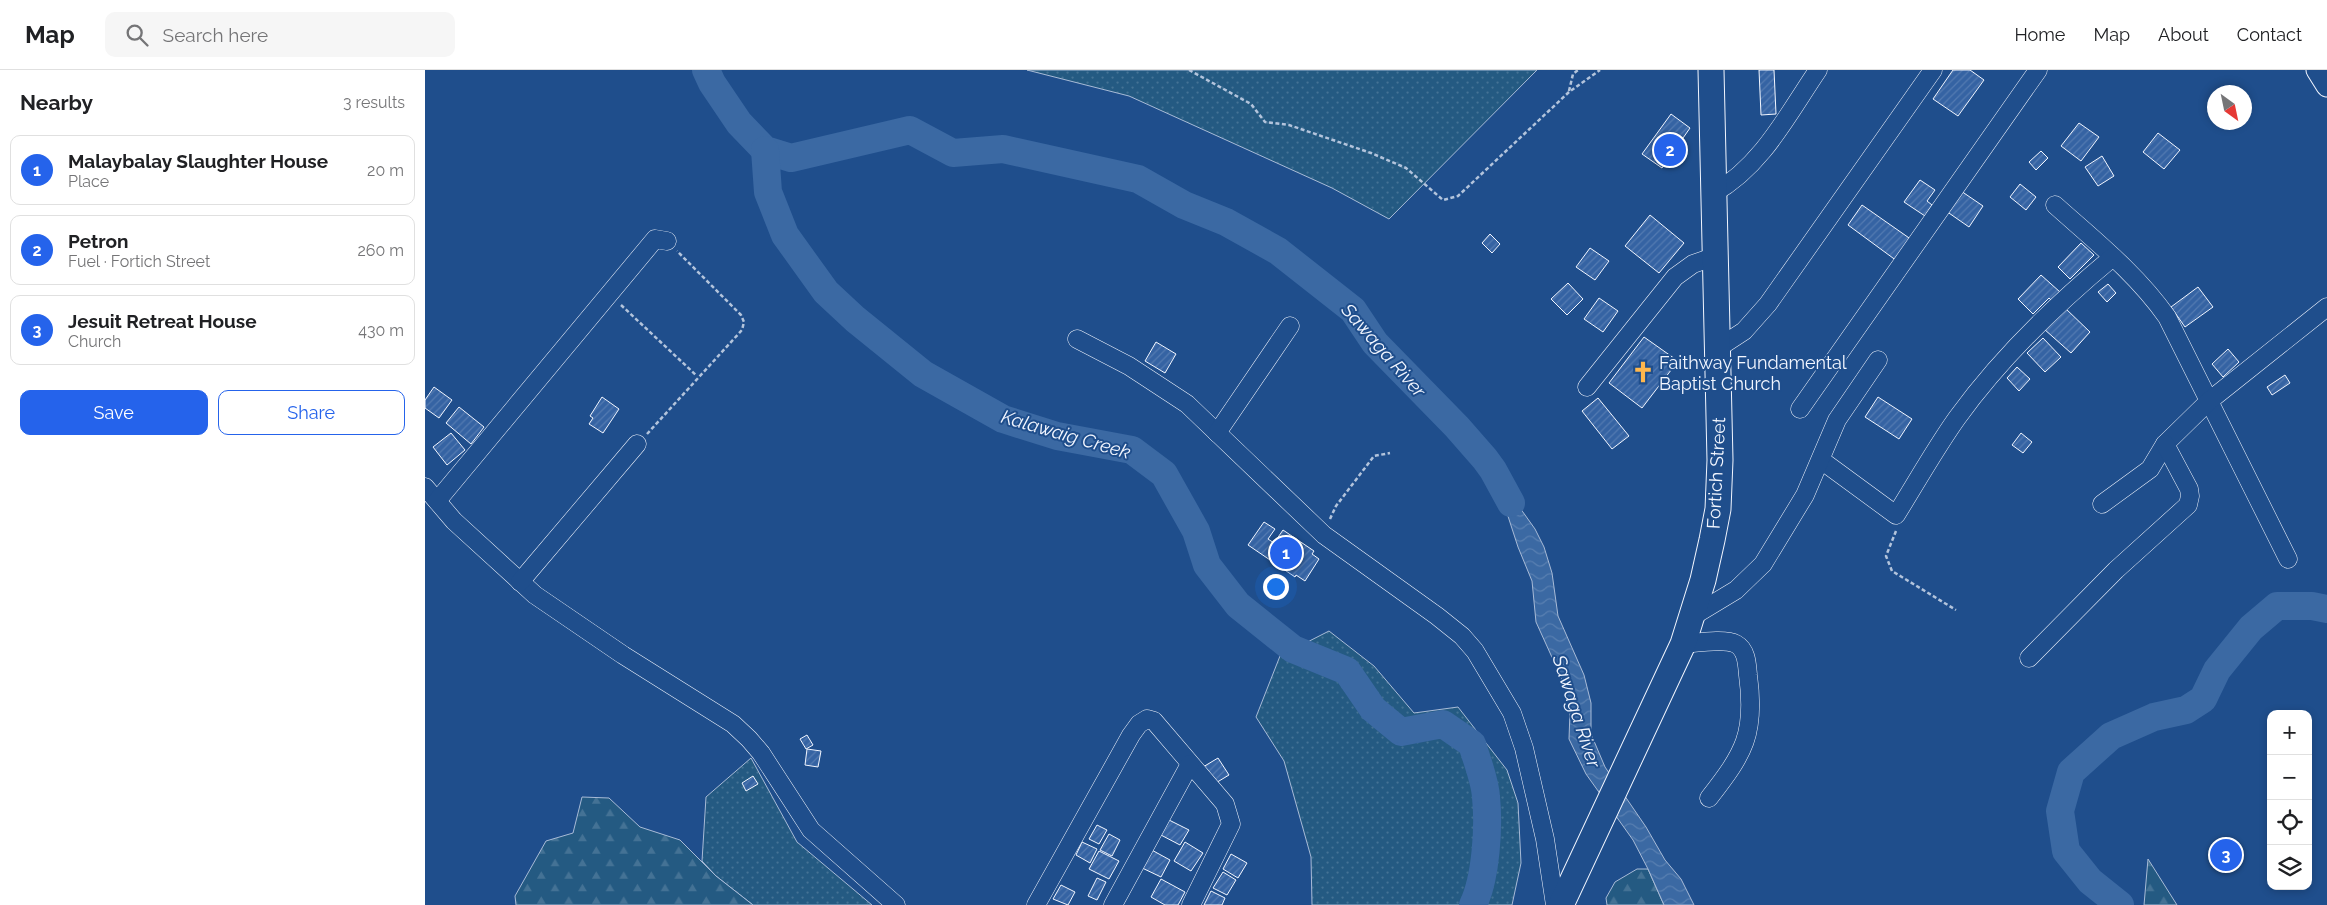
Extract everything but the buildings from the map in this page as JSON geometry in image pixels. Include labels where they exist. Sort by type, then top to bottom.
[{"type":"highway","name":"Fortich Street","points":[[1561,905],[1577,866],[1683,644],[1705,572],[1718,509],[1720,460],[1711,70]]},
{"type":"main road","points":[[2317,70],[2327,86]]},
{"type":"street","points":[[1714,193],[1743,173],[1756,160],[1818,70]]},
{"type":"street","points":[[1718,348],[1744,331],[1768,304],[1933,70]]},
{"type":"street","points":[[1800,410],[2038,70]]},
{"type":"street","points":[[2055,205],[2113,257],[2151,295],[2167,317],[2288,560]]},
{"type":"street","points":[[437,502],[655,239],[667,241]]},
{"type":"street","points":[[1587,387],[1675,277],[1693,264],[1716,256]]},
{"type":"street","points":[[1821,460],[1896,515],[1956,419],[1986,380],[2015,346],[2113,257]]},
{"type":"street","points":[[2102,504],[2150,469],[2165,444],[2209,400],[2327,307]]},
{"type":"street","points":[[1217,433],[1290,326]]},
{"type":"street","points":[[1077,339],[1129,366],[1187,404],[1324,535],[1462,636],[1487,670],[1512,714],[1524,748],[1545,839],[1555,905]]},
{"type":"street","points":[[1693,616],[1736,590],[1763,564],[1791,519],[1821,460],[1827,439],[1837,420],[1879,360]]},
{"type":"street","points":[[520,582],[637,444]]},
{"type":"street","points":[[2029,658],[2116,570],[2188,505],[2189,489],[2165,444]]},
{"type":"street","points":[[425,487],[437,502],[535,595],[623,655],[733,724],[761,753],[811,830],[896,905]]},
{"type":"street","points":[[1683,644],[1729,642],[1738,645],[1746,659],[1751,696],[1751,724],[1743,748],[1730,770],[1709,798]]},
{"type":"street","points":[[1036,905],[1139,724],[1147,719],[1154,721],[1225,804],[1231,824],[1191,905]]},
{"type":"street","points":[[1113,905],[1190,764]]},
{"type":"path","points":[[1189,70],[1251,104],[1265,122],[1289,125],[1371,153],[1406,168],[1443,200],[1458,196],[1569,92],[1600,70]]},
{"type":"path","points":[[1569,92],[1573,74],[1578,70]]},
{"type":"path","points":[[637,444],[742,330],[744,322],[741,315],[667,241]]},
{"type":"path","points":[[609,294],[698,376]]},
{"type":"path","points":[[1324,535],[1336,506],[1374,456],[1390,453]]},
{"type":"path","points":[[1896,515],[1897,529],[1886,556],[1892,571],[1956,610]]},
{"type":"green space","points":[[1027,70],[1537,70],[1389,219],[1332,188],[1129,96]]},
{"type":"green space","points":[[1329,631],[1374,666],[1414,713],[1458,707],[1507,770],[1518,803],[1521,863],[1512,905],[1312,905],[1311,857],[1284,761],[1256,717],[1280,656]]},
{"type":"green space","points":[[751,758],[797,842],[872,905],[753,905],[716,876],[702,861],[706,797]]},
{"type":"green space","points":[[582,797],[609,798],[640,827],[680,840],[716,876],[753,905],[516,905],[515,896],[546,841],[573,833]]},
{"type":"green space","points":[[2148,859],[2177,905],[2144,905]]},
{"type":"green space","points":[[1637,869],[1648,869],[1664,905],[1607,905],[1606,898],[1615,882]]},
{"type":"water","points":[[1493,470],[1535,529],[1544,547],[1552,573],[1558,616],[1584,675],[1591,703],[1591,734],[1605,767],[1646,827],[1665,860],[1681,879],[1694,905],[1664,905],[1633,840],[1586,774],[1569,739],[1570,711],[1565,686],[1536,622],[1532,581],[1518,547]]},
{"type":"waterway","name":"Sawaga River","points":[[706,70],[712,83],[739,123],[765,150],[791,158],[910,130],[953,153],[1003,149],[1138,179],[1184,205],[1226,222],[1278,251],[1353,310],[1375,343],[1457,427],[1485,459],[1511,503]]},
{"type":"waterway","name":"Kalawaig Creek","points":[[765,150],[768,192],[785,235],[826,292],[855,319],[923,374],[1003,419],[1057,436],[1132,450],[1164,474],[1196,531],[1207,565],[1238,605],[1293,649],[1347,671],[1373,709],[1401,732],[1443,724],[1472,744],[1484,784],[1487,823],[1484,867],[1473,905]]},
{"type":"waterway","points":[[2120,905],[2090,881],[2066,851],[2060,811],[2071,772],[2111,736],[2154,717],[2186,710],[2203,699],[2217,670],[2251,628],[2277,606],[2312,606],[2327,609]]},
{"type":"place","name":"Petron","points":[[1670,150]]},
{"type":"place","name":"Faithway Fundamental Baptist Church","points":[[1643,372]]},
{"type":"place","name":"Malaybalay Slaughter House","points":[[1286,553]]},
{"type":"place","name":"Jesuit Retreat House","points":[[2226,855]]}]
